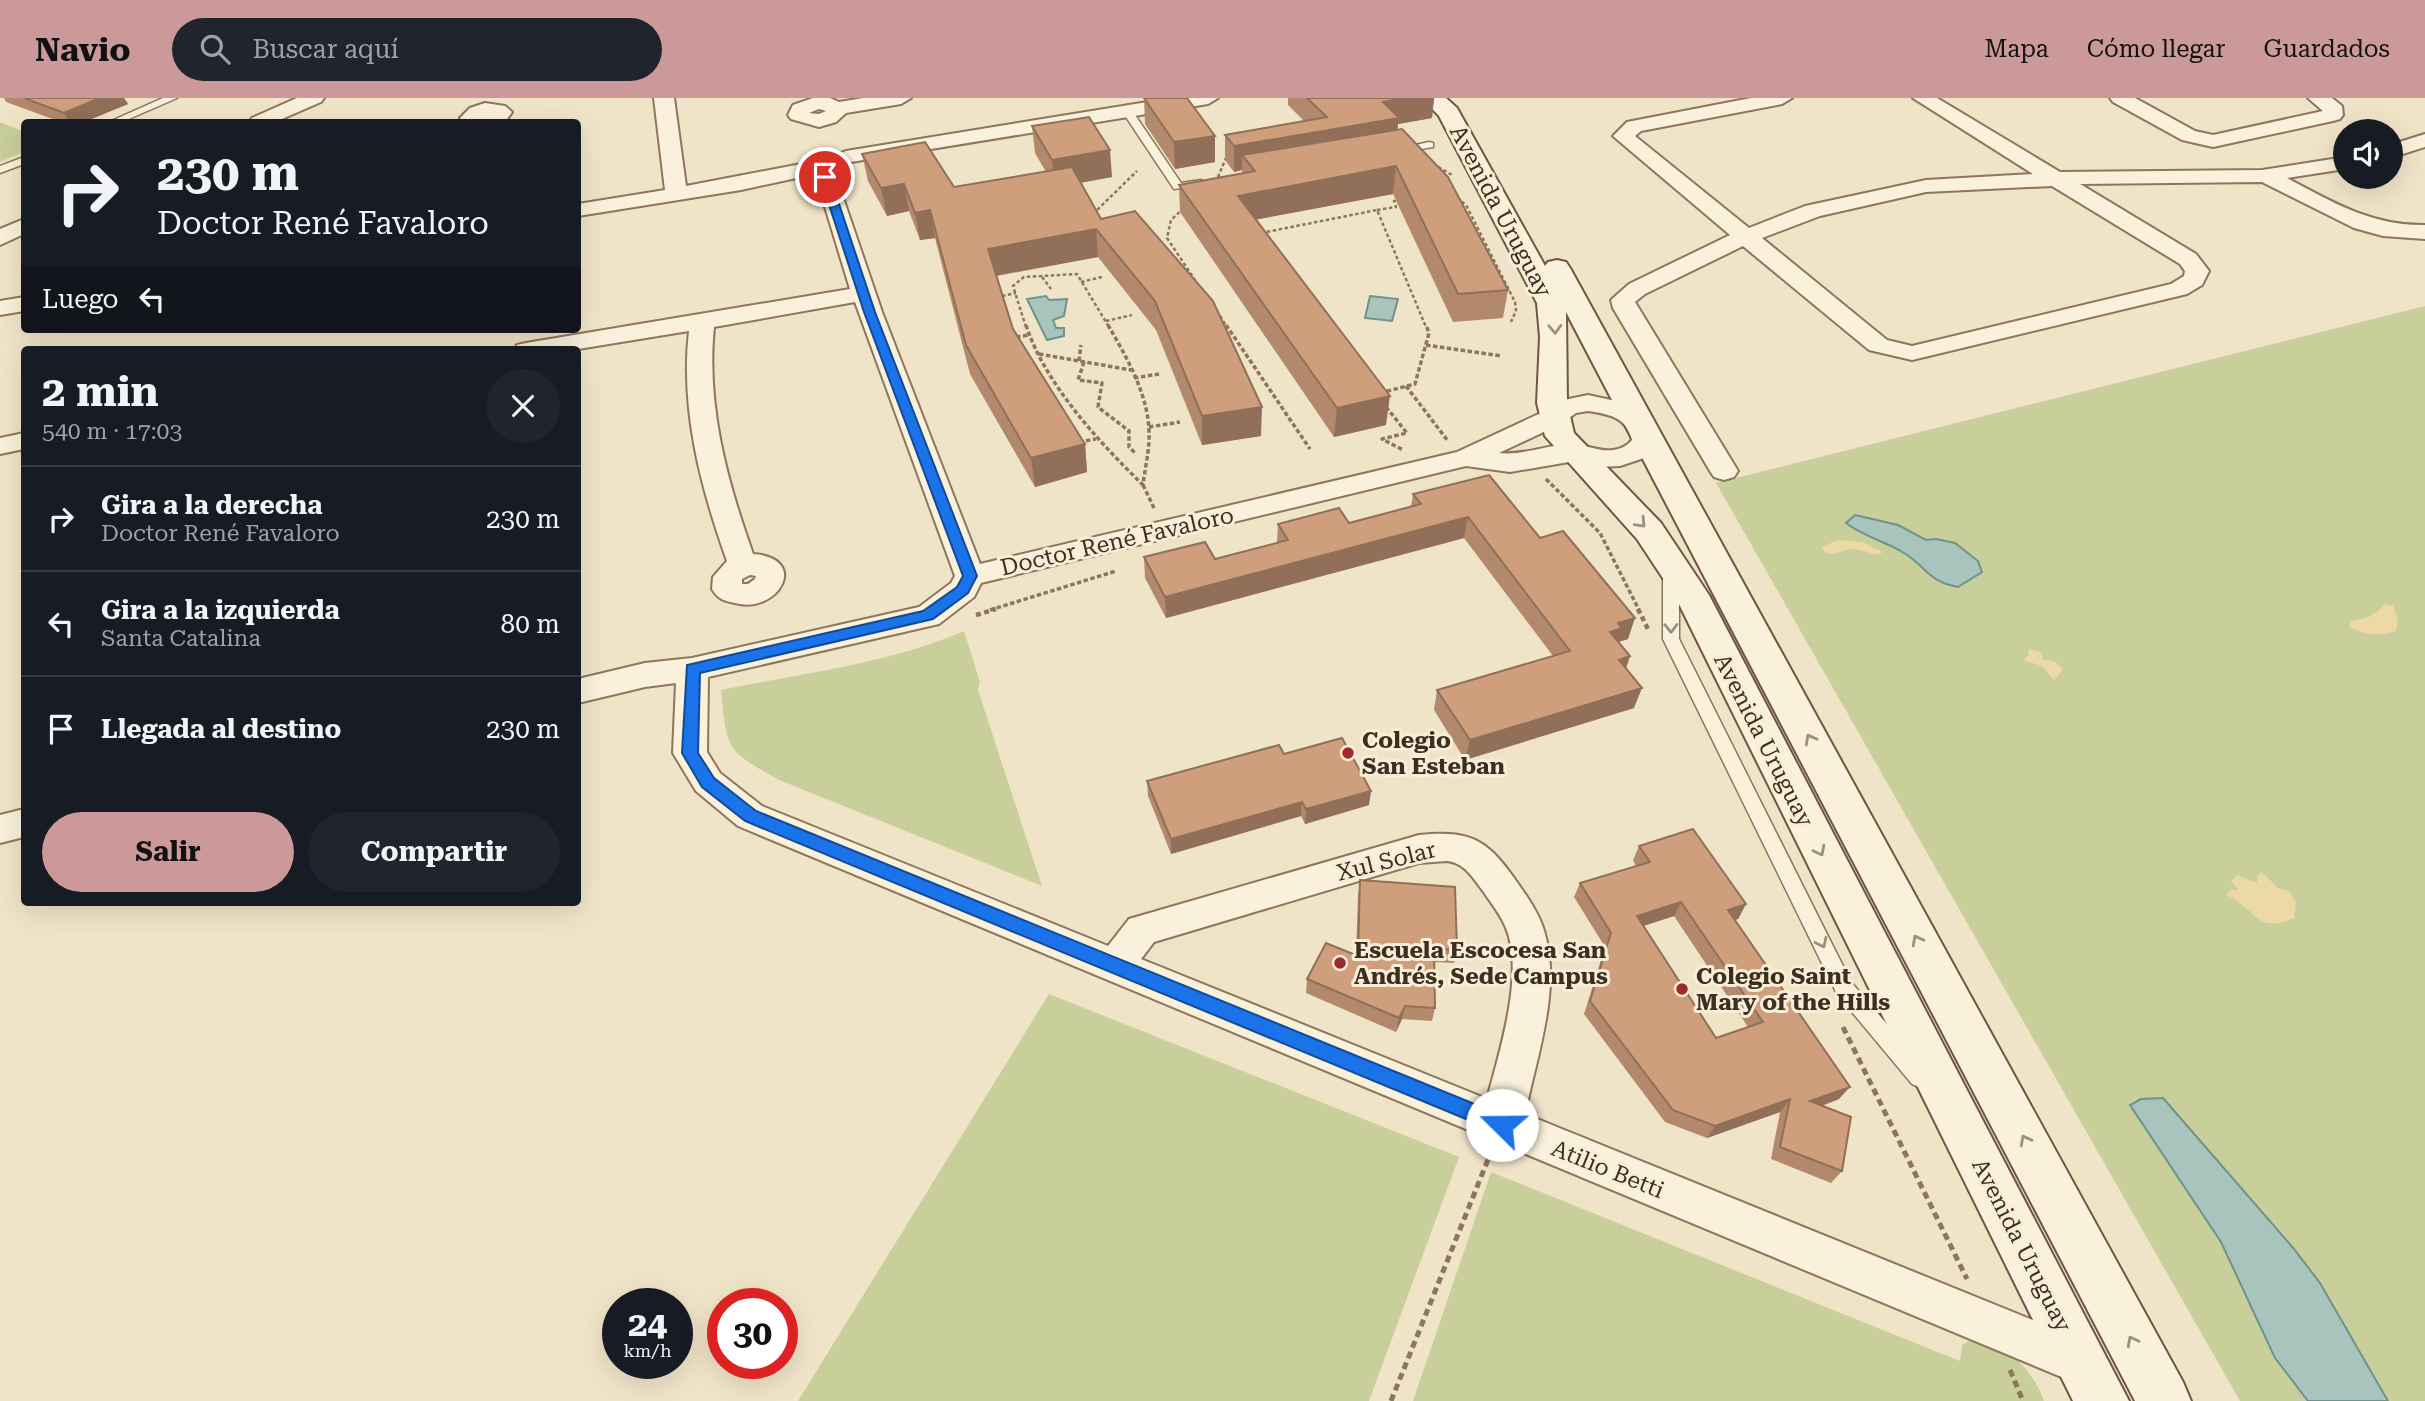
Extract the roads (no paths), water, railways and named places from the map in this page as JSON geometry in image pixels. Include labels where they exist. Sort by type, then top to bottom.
[{"type":"main road","name":"Avenida Uruguay","points":[[1433,98],[1450,113],[1551,303],[1555,321],[1550,399],[1552,418],[1560,436],[1649,531],[1692,595],[2102,1401]]},
{"type":"main road","name":"Avenida Uruguay","points":[[1459,98],[1471,109],[1644,427],[2164,1401]]},
{"type":"street","points":[[266,119],[314,98]]},
{"type":"street","points":[[664,98],[676,195]]},
{"type":"street","points":[[837,108],[901,98]]},
{"type":"street","points":[[581,210],[676,195],[709,196],[827,174],[846,157],[1091,117],[1114,108],[1208,98]]},
{"type":"street","points":[[1782,98],[1634,127],[1623,135],[1878,345],[1912,353],[2179,289],[2194,280],[2197,271],[2188,259],[1923,98]]},
{"type":"street","points":[[2120,98],[2181,132],[2201,140],[2224,141],[2333,115],[2332,106],[2318,98]]},
{"type":"street","points":[[1079,99],[1091,117]]},
{"type":"street","points":[[472,119],[478,111],[492,109],[502,112],[497,119]]},
{"type":"street","points":[[2277,129],[2333,157]]},
{"type":"street","points":[[2403,148],[2424,142]]},
{"type":"street","points":[[1724,471],[1625,308],[1623,300],[1637,289],[1744,237],[1813,211],[1926,186],[2032,179],[2060,181],[2074,178],[2266,176],[2333,165]]},
{"type":"street","points":[[827,174],[867,303],[970,576]]},
{"type":"street","points":[[2266,176],[2352,220],[2377,229],[2425,232]]},
{"type":"street","points":[[0,238],[21,228]]},
{"type":"street","points":[[549,346],[776,310],[830,318],[867,303]]},
{"type":"street","points":[[0,308],[21,304]]},
{"type":"street","points":[[702,320],[699,362],[711,458],[723,509],[743,566]]},
{"type":"street","points":[[1588,403],[1611,405],[1631,414],[1644,427],[1645,440],[1637,452],[1620,458],[1598,459],[1575,453],[1510,463],[1464,459],[1552,418],[1568,407],[1588,403]]},
{"type":"street","name":"Doctor René Favaloro","points":[[581,690],[645,675],[692,669],[928,615],[963,590],[970,576],[1464,459]]},
{"type":"street","name":"Atilio Betti","points":[[692,669],[690,753],[708,782],[750,816],[2083,1363]]},
{"type":"street","points":[[0,829],[21,824]]},
{"type":"street","name":"Xul Solar","points":[[1114,965],[1142,930],[1419,849],[1460,847],[1479,856],[1515,909],[1526,932],[1530,953],[1531,981],[1502,1125]]},
{"type":"lane","points":[[122,119],[153,102],[172,98]]},
{"type":"lane","points":[[1114,108],[1178,187],[1217,181]]},
{"type":"lane","points":[[102,115],[110,119]]},
{"type":"lane","points":[[1389,152],[1429,145]]},
{"type":"lane","points":[[0,170],[21,161]]},
{"type":"water","points":[[1046,296],[1049,300],[1067,299],[1064,316],[1053,320],[1056,328],[1064,328],[1064,336],[1047,340],[1027,299]]},
{"type":"water","points":[[1370,296],[1398,299],[1392,321],[1365,318]]},
{"type":"water","points":[[1855,515],[1898,525],[1926,540],[1955,543],[1978,561],[1982,572],[1958,587],[1940,581],[1904,553],[1846,523]]},
{"type":"water","points":[[2163,1098],[2294,1249],[2320,1283],[2388,1401],[2308,1401],[2275,1358],[2221,1242],[2130,1105],[2141,1099]]},
{"type":"place","name":"Colegio San Esteban","points":[[1348,753]]},
{"type":"place","name":"Escuela Escocesa San Andrés, Sede Campus","points":[[1340,963]]},
{"type":"place","name":"Colegio Saint Mary of the Hills","points":[[1682,989]]}]
